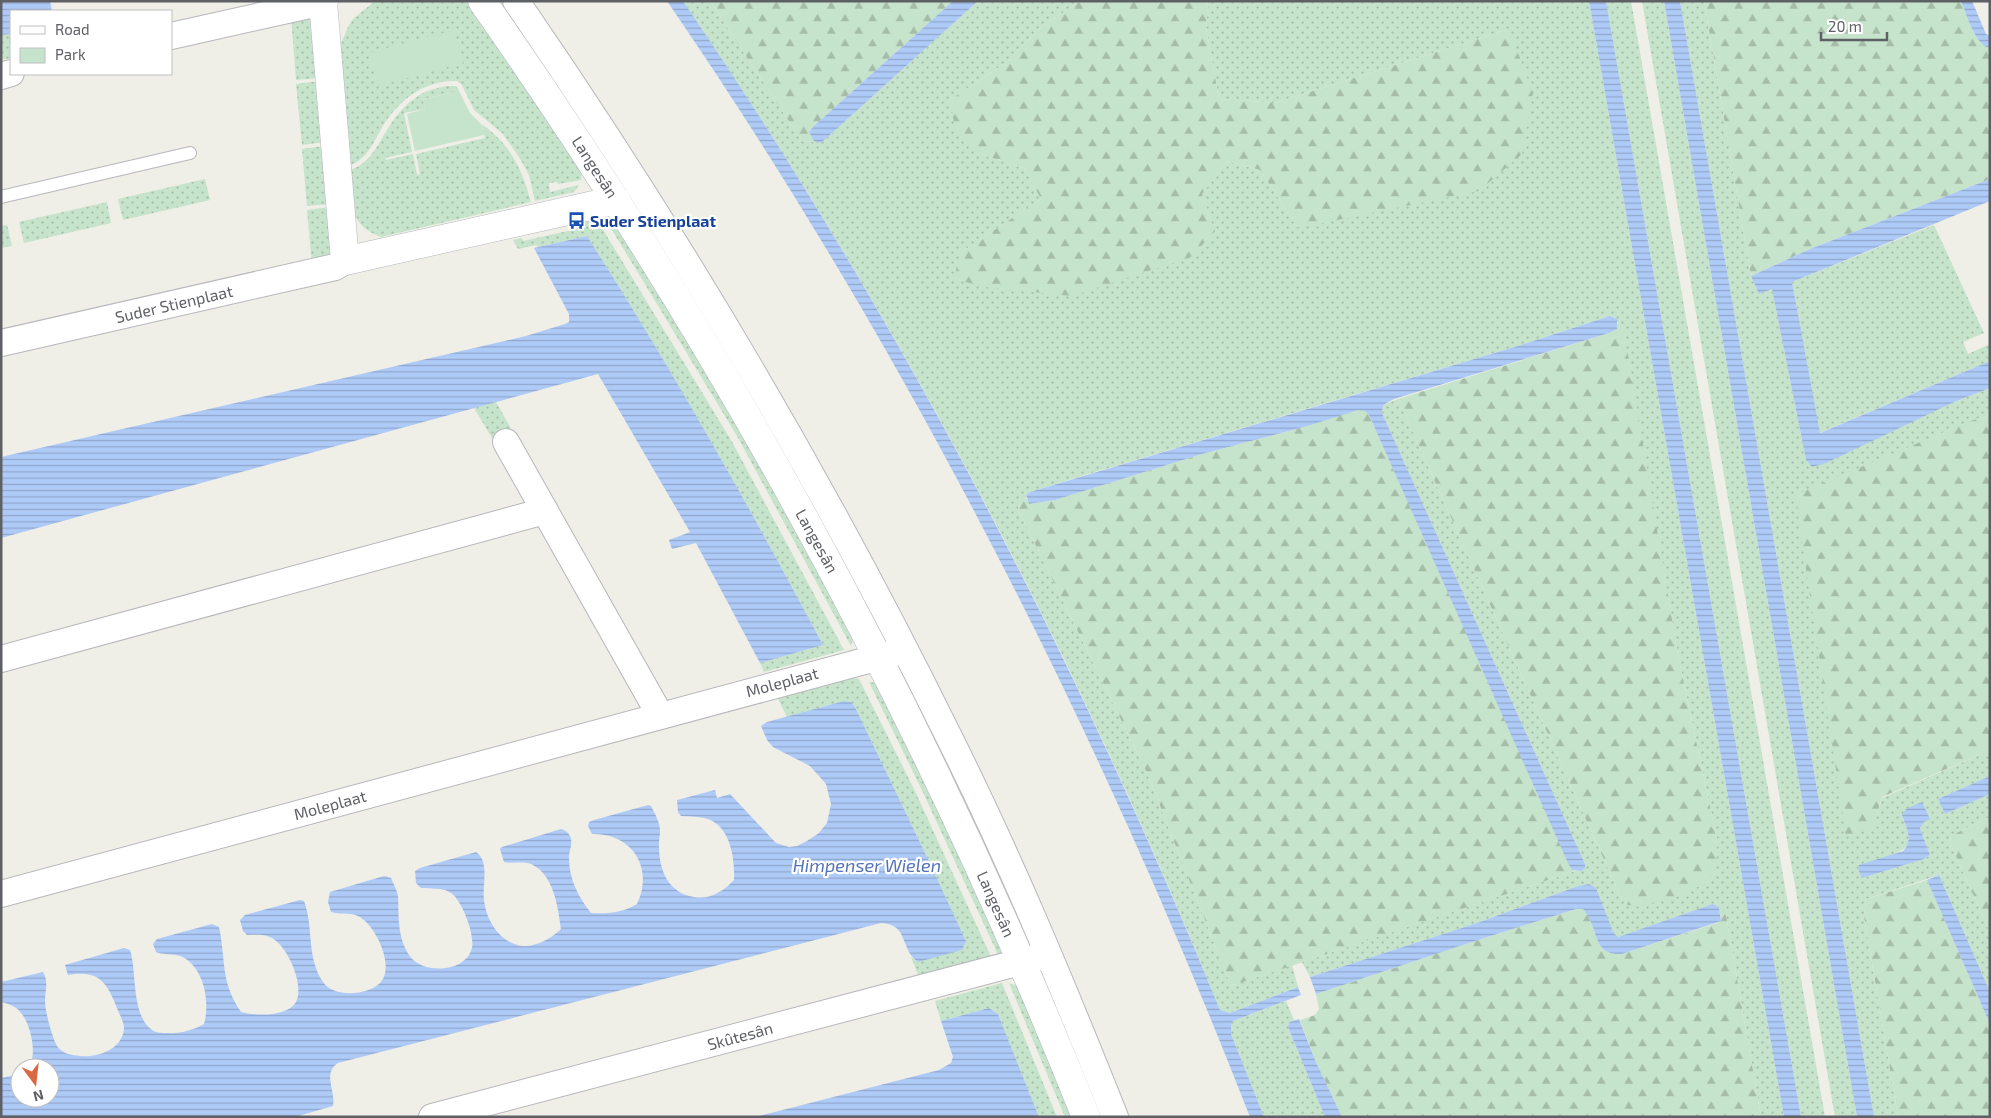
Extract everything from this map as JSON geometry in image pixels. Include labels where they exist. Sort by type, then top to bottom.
[{"type":"street","name":"Langesân","points":[[482,1],[540,84],[616,200],[744,410],[832,568],[878,656],[954,811],[1022,962],[1086,1117]]},
{"type":"street","name":"Langesân","points":[[516,1],[598,122],[696,275],[795,444],[906,650],[959,758],[1048,955],[1115,1117]]},
{"type":"street","points":[[172,36],[314,2],[345,261]]},
{"type":"street","name":"Suder Stienplaat","points":[[1,343],[335,267],[345,261],[644,193]]},
{"type":"street","points":[[506,442],[660,715]]},
{"type":"street","points":[[1,659],[545,511]]},
{"type":"street","name":"Moleplaat","points":[[1,894],[906,650]]},
{"type":"street","name":"Skûtesân","points":[[432,1117],[1048,955]]},
{"type":"lane","points":[[1,197],[190,153]]},
{"type":"green space","points":[[375,1],[470,1],[582,169],[581,180],[558,184],[557,182],[549,183],[550,192],[579,185],[574,192],[535,201],[529,175],[519,157],[503,134],[474,110],[462,85],[457,81],[446,81],[415,92],[398,106],[384,124],[365,155],[360,160],[347,166],[340,46],[353,19]]},
{"type":"green space","points":[[683,1],[710,1],[802,141],[821,143],[978,1],[1081,1],[1040,28],[1007,62],[950,100],[983,155],[1024,168],[1041,199],[960,253],[1214,232],[1202,194],[1227,161],[1260,170],[1298,228],[1509,29],[1275,103],[1219,99],[1206,28],[1208,1],[1589,1],[1784,1117],[1761,1117],[1726,915],[1714,905],[1618,937],[1613,932],[1589,884],[1578,886],[1477,923],[1310,977],[1302,962],[1575,871],[1581,871],[1585,864],[1382,413],[1383,405],[1398,399],[1622,900],[1717,840],[1677,650],[1622,325],[1617,319],[1610,316],[1521,345],[1075,478],[1030,492],[1026,495],[1026,498],[1019,501],[1018,509],[1147,773],[1231,986],[1292,965],[1298,987],[1230,1013],[1220,1010],[1165,878],[1106,747],[1044,618],[978,491],[910,365],[838,242],[762,120]]},
{"type":"green space","points":[[710,1],[953,1],[815,125],[814,141],[821,143],[802,141]]},
{"type":"green space","points":[[1081,1],[1208,1],[1206,28],[1219,99],[1275,103],[1509,29],[1533,93],[1522,154],[1479,191],[1298,228],[1260,170],[1227,161],[1202,194],[1215,231],[1191,257],[1072,296],[985,287],[954,279],[960,253],[1041,199],[1024,168],[983,155],[955,128],[950,100],[1007,62],[1040,28]]},
{"type":"green space","points":[[1606,1],[1631,1],[1825,1117],[1801,1117]]},
{"type":"green space","points":[[1642,1],[1664,1],[1857,1117],[1835,1117]]},
{"type":"green space","points":[[1680,1],[1704,1],[1751,276],[1759,294],[1772,288],[1806,460],[1990,388],[1990,415],[1970,421],[1873,828],[1882,798],[1990,750],[1990,776],[1938,799],[1945,814],[1990,794],[1990,817],[1950,836],[1951,845],[1990,932],[1990,992],[1939,875],[1866,899],[1864,916],[1898,1117],[1874,1117]],"holes":[[[1902,815],[1924,822],[1920,827],[1930,855],[1924,859],[1862,878],[1860,865],[1896,853],[1907,846],[1909,836]]]},
{"type":"green space","points":[[1704,1],[1961,1],[1976,36],[1980,42],[1990,48],[1990,179],[1810,249],[1751,276]]},
{"type":"green space","points":[[311,13],[319,78],[296,80],[291,16]]},
{"type":"green space","points":[[454,30],[463,63],[378,86],[368,53]]},
{"type":"green space","points":[[10,34],[10,58],[1,60],[1,35]]},
{"type":"green space","points":[[319,81],[325,142],[302,145],[296,84]]},
{"type":"green space","points":[[447,86],[456,86],[459,91],[423,99],[425,109],[404,113],[412,152],[385,158],[386,160],[413,154],[417,175],[420,174],[416,154],[485,138],[481,124],[500,140],[514,158],[531,202],[381,237],[370,232],[362,226],[353,210],[347,171],[362,164],[372,154],[395,118],[409,103],[424,92]]},
{"type":"green space","points":[[459,91],[470,113],[481,124],[484,135],[415,151],[407,114],[425,109],[423,99]]},
{"type":"green space","points":[[325,146],[330,204],[307,206],[302,149]]},
{"type":"green space","points":[[205,179],[210,200],[123,220],[118,199]]},
{"type":"green space","points":[[107,202],[111,223],[24,243],[19,222]]},
{"type":"green space","points":[[330,207],[334,258],[312,265],[307,210]]},
{"type":"green space","points":[[594,215],[731,440],[844,650],[764,672],[760,663],[823,645],[680,387],[587,236],[538,247],[536,245],[518,249],[513,240],[522,238],[523,241],[577,229],[575,218]]},
{"type":"green space","points":[[606,217],[610,217],[735,415],[853,640],[851,646],[737,436],[606,220]]},
{"type":"green space","points":[[7,225],[12,246],[1,248],[1,226]]},
{"type":"green space","points":[[1934,225],[1984,333],[1963,342],[1968,354],[1990,344],[1990,361],[1819,433],[1792,282]]},
{"type":"green space","points":[[1617,319],[1622,325],[1630,365],[1677,650],[1717,840],[1716,872],[1704,884],[1679,896],[1639,906],[1628,905],[1622,900],[1398,399],[1609,333],[1618,323]]},
{"type":"green space","points":[[496,402],[513,432],[495,443],[474,408]]},
{"type":"green space","points":[[1358,409],[1365,411],[1369,415],[1572,870],[1575,871],[1231,986],[1147,773],[1018,509],[1019,501],[1026,498],[1030,504],[1055,500],[1202,454],[1311,425]]},
{"type":"green space","points":[[1990,415],[1990,750],[1882,797],[1873,828],[1846,837],[1795,495],[1970,421]]},
{"type":"green space","points":[[900,667],[1036,944],[1030,951],[898,668]]},
{"type":"green space","points":[[835,675],[859,679],[914,789],[993,961],[921,982],[911,957],[918,962],[966,941],[855,707],[851,702],[844,701],[787,717],[777,697]]},
{"type":"green space","points":[[869,682],[881,683],[1003,953],[1000,959],[920,786]]},
{"type":"green space","points":[[1990,817],[1990,932],[1951,845],[1950,836]]},
{"type":"green space","points":[[1927,880],[1990,1024],[1990,1117],[1898,1117],[1864,916],[1866,899]]},
{"type":"green space","points":[[1719,908],[1726,915],[1761,1117],[1342,1117],[1315,1060],[1300,1020],[1315,1015],[1319,1009],[1316,994],[1576,909],[1583,909],[1588,916],[1597,939],[1605,950],[1622,954],[1717,923],[1721,920]]},
{"type":"green space","points":[[1002,983],[1057,1117],[1039,1117],[998,1014],[989,1008],[941,1021],[935,1001]]},
{"type":"green space","points":[[1009,983],[1018,986],[1076,1117],[1065,1117]]},
{"type":"green space","points":[[1286,1001],[1294,1020],[1289,1022],[1288,1027],[1325,1117],[1264,1117],[1231,1034],[1233,1021]]},
{"type":"water","points":[[1,1],[50,1],[52,10],[10,10],[10,34],[1,35]]},
{"type":"water","points":[[667,1],[683,1],[762,120],[837,242],[909,366],[978,491],[1106,748],[1220,1010],[1230,1013],[1298,987],[1301,995],[1233,1021],[1231,1025],[1231,1034],[1264,1117],[1250,1117],[1191,971],[1128,826],[1061,683],[990,542],[916,403],[837,267],[754,133]]},
{"type":"water","points":[[953,1],[978,1],[821,143],[814,141],[809,132],[815,125]]},
{"type":"water","points":[[1589,1],[1606,1],[1801,1117],[1784,1117]]},
{"type":"water","points":[[1664,1],[1680,1],[1874,1117],[1857,1117]]},
{"type":"water","points":[[1961,1],[1972,1],[1986,34],[1990,36],[1990,48],[1980,42],[1976,36]]},
{"type":"water","points":[[1990,179],[1990,201],[1792,282],[1820,433],[1990,361],[1990,388],[1954,402],[1826,463],[1812,467],[1806,460],[1772,289],[1759,294],[1751,276],[1810,249]]},
{"type":"water","points":[[587,236],[619,286],[709,438],[823,645],[760,663],[696,543],[672,549],[669,540],[690,532],[598,374],[1,538],[1,457],[526,336],[565,324],[569,322],[569,314],[534,248]]},
{"type":"water","points":[[1610,316],[1617,319],[1617,329],[1609,333],[1394,399],[1383,405],[1382,413],[1585,864],[1585,868],[1581,871],[1572,870],[1568,863],[1369,415],[1365,411],[1358,410],[1311,425],[1202,454],[1055,500],[1029,504],[1026,495],[1030,492],[1521,345]]},
{"type":"water","name":"Himpenser Wielen","points":[[844,701],[851,702],[966,941],[962,950],[918,962],[912,957],[896,928],[890,924],[881,923],[338,1063],[333,1067],[330,1077],[333,1106],[295,1117],[1,1117],[1,1078],[10,1076],[10,1108],[60,1108],[60,1058],[32,1058],[32,1040],[28,1025],[19,1011],[1,1002],[1,982],[43,972],[46,983],[46,1011],[59,1049],[74,1055],[102,1054],[114,1047],[123,1035],[124,1025],[122,1019],[110,993],[101,980],[88,974],[68,975],[65,965],[124,948],[130,950],[138,1004],[145,1023],[157,1032],[172,1033],[186,1031],[204,1024],[206,998],[202,980],[198,972],[186,959],[156,952],[153,944],[157,939],[212,924],[219,927],[227,980],[234,1001],[241,1012],[262,1015],[279,1013],[292,1007],[296,1002],[298,986],[293,966],[276,941],[264,935],[247,935],[243,931],[240,920],[245,915],[300,900],[304,901],[307,911],[314,963],[323,982],[335,991],[343,993],[368,990],[381,982],[385,975],[386,966],[381,946],[371,927],[364,920],[351,914],[331,912],[328,902],[330,892],[384,876],[391,878],[398,896],[402,941],[409,955],[423,966],[443,968],[453,966],[468,956],[472,948],[472,935],[467,918],[455,897],[448,891],[421,888],[416,883],[415,871],[476,852],[483,862],[485,908],[491,923],[508,941],[523,946],[533,945],[548,939],[561,929],[554,892],[545,875],[539,869],[528,863],[504,862],[500,849],[561,829],[565,831],[571,841],[569,863],[572,879],[586,907],[591,913],[620,911],[637,904],[642,891],[643,878],[641,866],[629,846],[606,835],[592,834],[588,826],[589,822],[648,805],[651,806],[659,824],[660,861],[666,878],[671,885],[685,895],[700,898],[711,896],[721,891],[734,880],[734,863],[727,837],[716,823],[708,819],[681,816],[678,812],[677,800],[715,790],[717,798],[730,794],[776,843],[789,847],[797,846],[807,841],[819,833],[827,823],[831,804],[826,784],[810,766],[773,747],[767,740],[761,726],[767,722]]},
{"type":"water","points":[[1990,776],[1990,794],[1945,814],[1938,799]]},
{"type":"water","points":[[1922,802],[1930,819],[1924,822],[1920,828],[1930,855],[1924,859],[1862,878],[1858,869],[1859,865],[1903,851],[1909,838],[1902,815],[1906,809]]},
{"type":"water","points":[[1939,875],[1990,992],[1990,1024],[1927,880]]},
{"type":"water","points":[[1589,884],[1596,888],[1613,932],[1618,937],[1713,904],[1719,908],[1721,921],[1622,954],[1605,950],[1597,939],[1588,916],[1583,909],[1576,909],[1316,994],[1310,977],[1477,923],[1578,886]]},
{"type":"water","points":[[989,1008],[998,1014],[1039,1117],[755,1117],[939,1070],[951,1063],[953,1057],[941,1021]]},
{"type":"water","points":[[1299,1019],[1315,1060],[1342,1117],[1325,1117],[1288,1027],[1289,1022]]},
{"type":"place","name":"Suder Stienplaat","points":[[576,221]]}]
